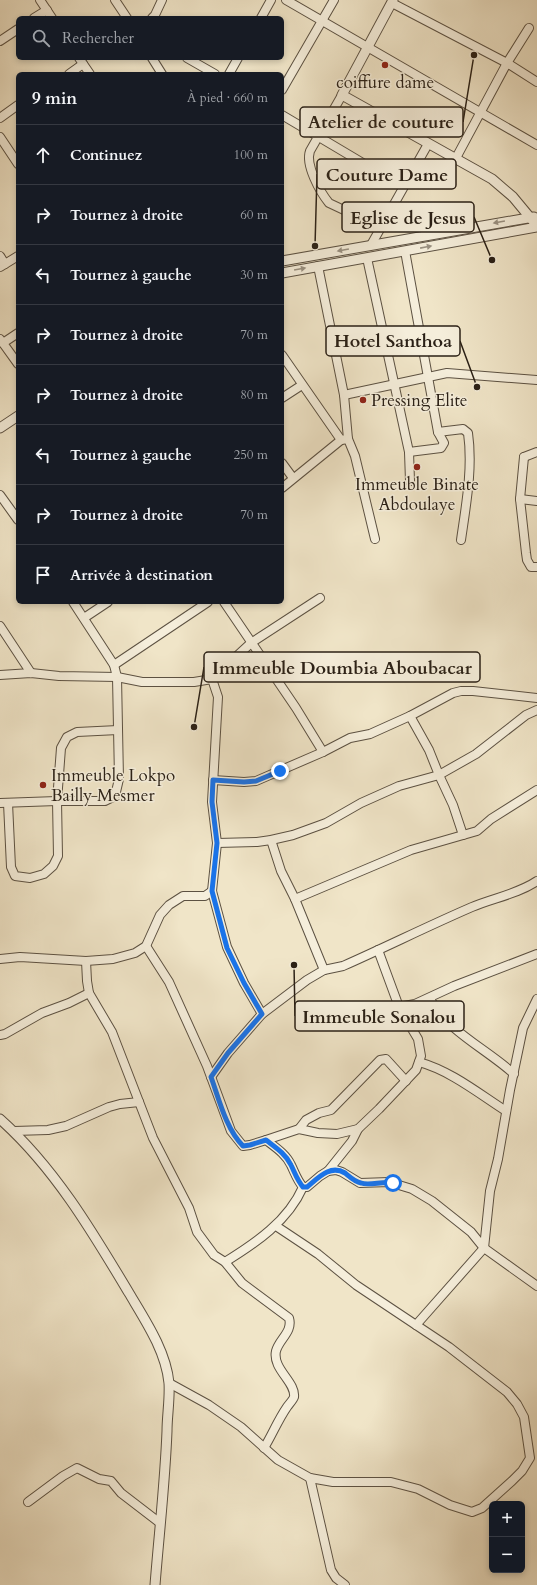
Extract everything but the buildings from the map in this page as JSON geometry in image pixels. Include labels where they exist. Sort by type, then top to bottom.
[{"type":"street","points":[[40,0],[50,16]]},
{"type":"street","points":[[115,0],[126,16]]},
{"type":"street","points":[[154,16],[162,0]]},
{"type":"street","points":[[262,16],[271,0]]},
{"type":"street","points":[[286,0],[537,146]]},
{"type":"street","points":[[284,87],[334,0]]},
{"type":"street","points":[[380,227],[329,203],[324,197],[308,165],[308,157],[392,1],[507,63],[537,82]]},
{"type":"street","points":[[37,16],[46,10]]},
{"type":"street","points":[[456,158],[507,63],[529,28]]},
{"type":"street","points":[[0,41],[16,30]]},
{"type":"street","points":[[153,60],[161,72]]},
{"type":"street","points":[[190,60],[212,72]]},
{"type":"street","points":[[230,72],[237,60]]},
{"type":"street","points":[[71,72],[81,61],[89,72]]},
{"type":"street","points":[[284,273],[537,226],[534,217],[492,179],[342,95]]},
{"type":"street","points":[[0,118],[16,106]]},
{"type":"street","points":[[284,116],[403,187]]},
{"type":"street","points":[[0,137],[16,161]]},
{"type":"street","points":[[371,245],[428,144]]},
{"type":"street","points":[[284,261],[534,217]]},
{"type":"street","points":[[405,251],[438,432],[444,443],[441,448],[409,452]]},
{"type":"street","points":[[0,256],[3,265],[16,257]]},
{"type":"street","points":[[367,258],[409,452],[410,482]]},
{"type":"street","points":[[318,266],[344,395],[344,440]]},
{"type":"street","points":[[16,334],[2,341],[16,361]]},
{"type":"street","points":[[284,358],[302,385],[355,456],[375,539]]},
{"type":"street","points":[[344,395],[447,373],[537,380]]},
{"type":"street","points":[[284,397],[302,385]]},
{"type":"street","points":[[0,428],[16,417]]},
{"type":"street","points":[[438,432],[462,429],[468,433],[470,461],[461,540]]},
{"type":"street","points":[[284,486],[344,440]]},
{"type":"street","points":[[524,457],[537,452]]},
{"type":"street","points":[[524,457],[537,457]]},
{"type":"street","points":[[524,457],[520,499],[527,560],[531,567],[537,567]]},
{"type":"street","points":[[284,466],[293,478]]},
{"type":"street","points":[[1,499],[16,518]]},
{"type":"street","points":[[520,499],[537,501]]},
{"type":"street","points":[[0,675],[30,672],[59,676],[117,677],[142,682],[194,682],[212,679],[251,643],[320,598]]},
{"type":"street","points":[[74,604],[114,665],[117,677],[119,779],[115,796],[105,801],[57,801],[4,803],[11,867],[15,876],[30,878],[44,874],[53,866],[58,856],[57,801],[61,748],[67,737],[77,732],[118,730]]},
{"type":"street","points":[[84,618],[105,604]]},
{"type":"street","points":[[114,665],[205,604]]},
{"type":"street","points":[[225,604],[296,708],[323,752]]},
{"type":"street","points":[[0,626],[30,672]]},
{"type":"street","points":[[212,679],[218,697],[212,802],[217,843],[212,891],[227,948],[244,983],[262,1014]]},
{"type":"street","points":[[213,780],[244,782],[256,781],[323,752],[350,738],[370,734],[410,716],[453,693],[462,691],[537,698]]},
{"type":"street","points":[[217,843],[257,842],[271,840],[293,835],[326,823],[361,803],[399,786],[439,775],[476,754],[526,715],[537,710]]},
{"type":"street","points":[[410,716],[429,750],[453,805],[463,835]]},
{"type":"street","points":[[295,899],[411,850],[477,831],[492,819],[537,790]]},
{"type":"street","points":[[271,840],[281,871],[295,899],[324,970]]},
{"type":"street","points":[[211,1077],[228,1053],[262,1014],[306,980],[324,970],[343,966],[473,907],[531,885],[537,881]]},
{"type":"street","points":[[0,959],[20,957],[86,961],[112,959],[135,953],[146,946],[160,915],[169,905],[183,896],[205,896],[212,891]]},
{"type":"street","points":[[146,946],[169,982],[211,1077],[231,1131],[243,1146],[299,1129],[337,1134],[358,1129]]},
{"type":"street","points":[[303,1187],[307,1187],[328,1171],[352,1141],[358,1129],[380,1109],[416,1070],[421,1056],[418,1040],[399,1007],[378,950]]},
{"type":"street","points":[[399,1007],[430,999],[454,986],[537,954]]},
{"type":"street","points":[[86,961],[89,993],[112,1032],[153,1138],[189,1208],[197,1232],[214,1255],[225,1262],[242,1283],[289,1318],[289,1329],[276,1352],[276,1358],[280,1370],[293,1391],[294,1398],[277,1422],[264,1448]]},
{"type":"street","points":[[0,1035],[5,1034],[42,1013],[69,1003],[89,993]]},
{"type":"street","points":[[416,1325],[484,1248],[490,1190],[498,1158],[523,1028],[537,998]]},
{"type":"street","points":[[430,999],[435,1010],[450,1024],[514,1074]]},
{"type":"street","points":[[533,1006],[537,1015]]},
{"type":"street","points":[[299,1129],[306,1120],[319,1113],[331,1110],[380,1060],[386,1059],[406,1081]]},
{"type":"street","points":[[419,1062],[434,1066],[447,1073],[506,1111]]},
{"type":"street","points":[[14,1131],[48,1130],[60,1128],[109,1107],[139,1102]]},
{"type":"street","points":[[0,1119],[14,1131],[55,1179],[102,1246],[157,1343],[165,1367],[169,1383],[165,1475],[155,1585]]},
{"type":"street","points":[[266,1140],[285,1156],[303,1187]]},
{"type":"street","points":[[328,1171],[336,1170],[342,1172],[352,1179],[364,1184],[389,1182],[412,1189],[432,1201],[471,1232],[484,1248],[537,1286]]},
{"type":"street","points":[[225,1262],[276,1226],[297,1201],[303,1187]]},
{"type":"street","points":[[169,1383],[224,1415],[241,1427],[278,1460],[310,1478],[333,1482],[391,1482],[418,1489],[450,1505],[472,1512],[482,1508],[512,1481],[527,1465],[530,1458],[524,1416],[517,1404],[507,1392],[448,1347],[356,1285],[318,1254],[276,1226]]},
{"type":"street","points":[[28,1502],[63,1476],[77,1468],[99,1479],[111,1481],[121,1493],[160,1523]]},
{"type":"street","points":[[310,1478],[331,1570],[336,1578],[345,1585]]},
{"type":"place","name":"Atelier de couture","points":[[474,55]]},
{"type":"place","name":"coiffure dame","points":[[385,65]]},
{"type":"place","name":"Couture Dame","points":[[315,246]]},
{"type":"place","name":"Eglise de Jesus","points":[[492,260]]},
{"type":"place","name":"Hotel Santhoa","points":[[477,387]]},
{"type":"place","name":"Pressing Elite","points":[[363,400]]},
{"type":"place","name":"Immeuble Binate Abdoulaye","points":[[417,467]]},
{"type":"place","name":"Immeuble Doumbia Aboubacar","points":[[194,727]]},
{"type":"place","name":"Immeuble Lokpo Bailly Mesmer","points":[[43,785]]},
{"type":"place","name":"Immeuble Sonalou","points":[[294,965]]},
{"type":"route","points":[[280,771],[256,781],[244,782],[213,780],[212,802],[217,843],[212,891],[227,948],[244,983],[262,1014],[242,1035],[211,1077],[231,1131],[237,1140],[243,1146],[266,1140],[285,1156],[303,1187],[307,1187],[328,1171],[336,1170],[364,1184],[378,1182],[393,1183]]}]
